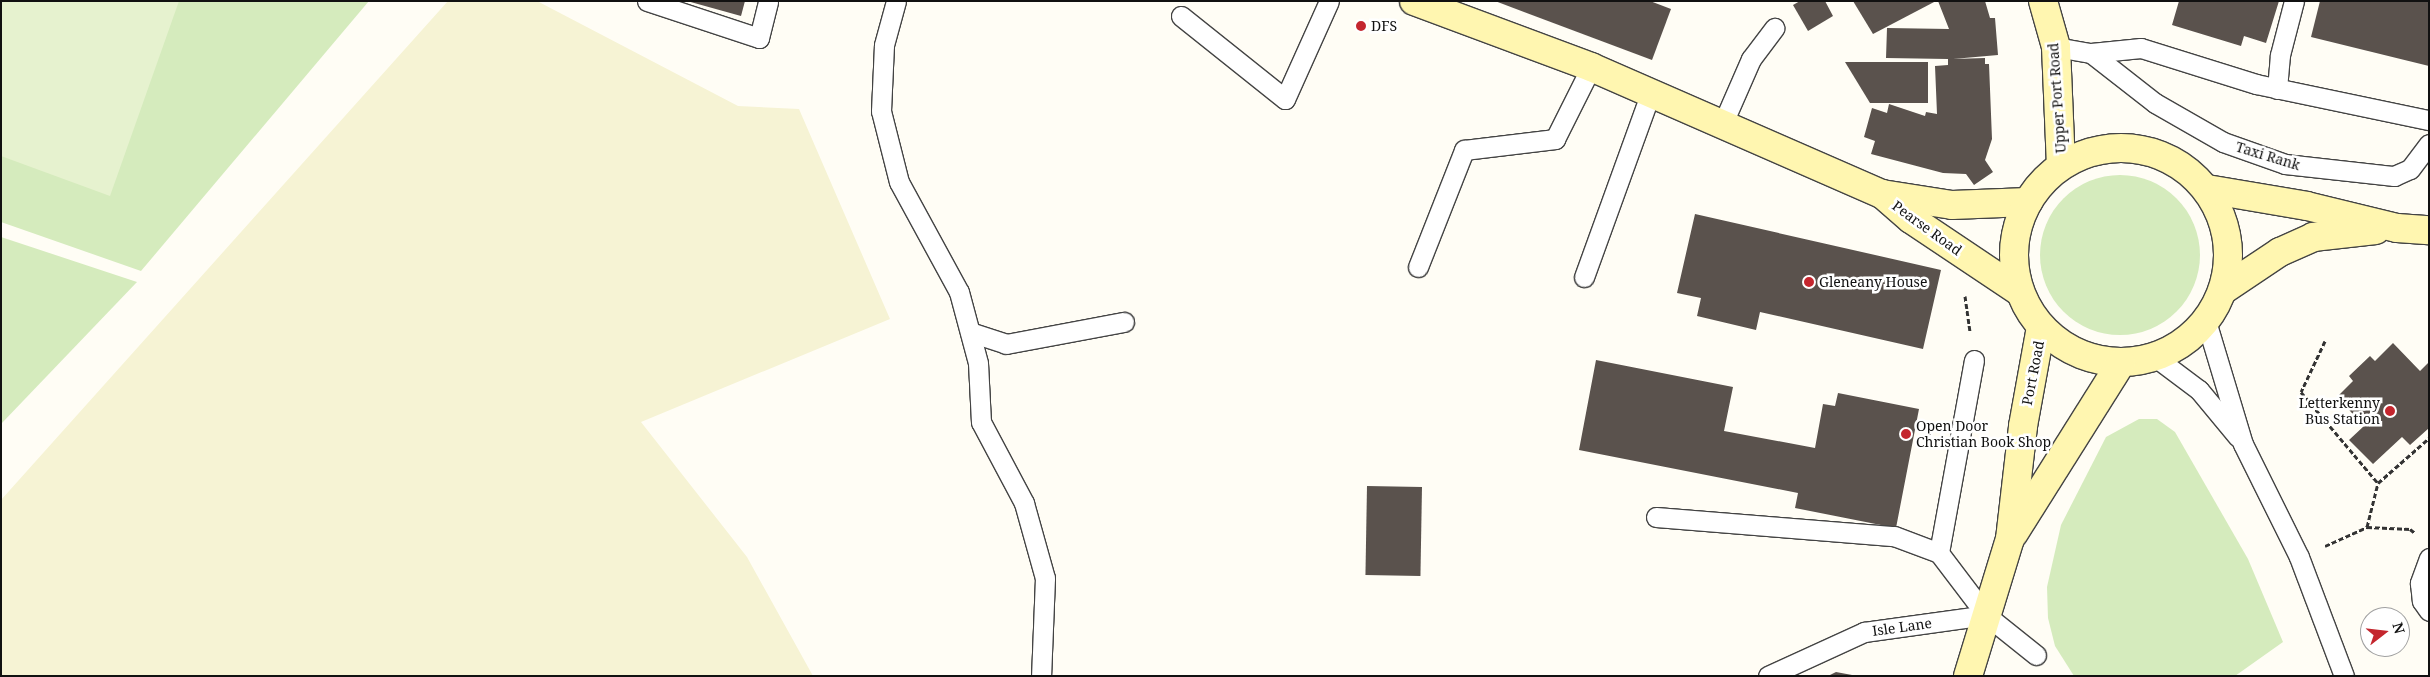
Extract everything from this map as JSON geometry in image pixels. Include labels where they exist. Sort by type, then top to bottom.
[{"type":"main road","points":[[1414,1],[1591,67],[1882,194]]},
{"type":"main road","name":"Upper Port Road","points":[[2043,1],[2056,47],[2061,166]]},
{"type":"main road","points":[[2134,148],[2159,154],[2185,168],[2207,189],[2225,228],[2228,258],[2223,290],[2206,321],[2188,340],[2154,358],[2122,363],[2080,355],[2041,327],[2020,292],[2014,249],[2028,202],[2061,166],[2090,152],[2134,148]]},
{"type":"main road","points":[[2207,189],[2298,205],[2397,228]]},
{"type":"main road","name":"Pearse Road","points":[[1882,194],[1952,206],[2028,202]]},
{"type":"main road","name":"Pearse Road","points":[[1882,194],[1911,219],[2020,292]]},
{"type":"main road","points":[[2223,290],[2280,252],[2313,236],[2397,228],[2429,230]]},
{"type":"main road","name":"Port Road","points":[[1968,676],[2010,539],[2022,426],[2041,327]]},
{"type":"main road","name":"Port Road","points":[[2010,539],[2122,363]]},
{"type":"lane","points":[[647,1],[759,38],[768,1]]},
{"type":"lane","points":[[896,1],[884,45],[881,111],[899,182],[959,292],[978,363],[981,422],[1024,503],[1045,578],[1041,676]]},
{"type":"lane","points":[[1181,16],[1285,99],[1329,1]]},
{"type":"lane","points":[[2277,89],[2280,56],[2294,1]]},
{"type":"lane","points":[[1723,123],[1751,59],[1774,28]]},
{"type":"lane","points":[[2056,47],[2091,53],[2141,48],[2277,89],[2429,120]]},
{"type":"lane","name":"Taxi Rank","points":[[2091,53],[2155,103],[2223,142],[2266,159],[2314,170],[2394,176],[2410,170],[2429,144]]},
{"type":"lane","points":[[1418,267],[1464,150],[1555,139],[1591,67]]},
{"type":"lane","points":[[1584,276],[1651,92]]},
{"type":"lane","points":[[2206,321],[2243,444],[2299,557],[2344,676]]},
{"type":"lane","points":[[970,332],[1006,344],[1124,322]]},
{"type":"lane","points":[[2154,358],[2199,390],[2243,444]]},
{"type":"lane","points":[[1939,553],[1974,360]]},
{"type":"lane","points":[[1656,517],[1894,536],[1939,553],[1986,615],[2036,654]]},
{"type":"lane","points":[[2429,558],[2420,583],[2422,601],[2429,611]]},
{"type":"lane","name":"Isle Lane","points":[[1768,676],[1864,632],[1986,615]]},
{"type":"path","points":[[1959,251],[1974,360]]},
{"type":"path","points":[[2326,341],[2301,392],[2378,483]]},
{"type":"path","points":[[2367,526],[2378,483],[2429,438]]},
{"type":"path","points":[[2299,557],[2367,526],[2410,529],[2422,540]]},
{"type":"shaded area","points":[[448,1],[537,1],[738,106],[799,109],[890,319],[641,422],[747,557],[813,676],[1,676],[1,500]]},
{"type":"green space","points":[[1,1],[369,1],[141,271],[1,222]]},
{"type":"green space","points":[[1,1],[179,1],[110,196],[1,156]]},
{"type":"green space","points":[[2120,175],[2136,177],[2157,185],[2176,199],[2186,211],[2196,232],[2200,255],[2198,271],[2190,292],[2176,311],[2164,321],[2143,331],[2120,335],[2104,333],[2083,325],[2064,311],[2054,299],[2044,278],[2040,255],[2042,239],[2050,218],[2064,199],[2076,189],[2097,179]]},
{"type":"green space","points":[[1,237],[137,282],[1,424]]},
{"type":"green space","points":[[2139,419],[2157,419],[2175,432],[2248,559],[2283,642],[2235,676],[2074,676],[2055,646],[2048,618],[2047,587],[2061,525],[2106,437]]},
{"type":"building","points":[[687,1],[745,1],[741,16]]},
{"type":"building","points":[[1495,1],[1650,1],[1671,9],[1652,60]]},
{"type":"building","points":[[1800,1],[1825,1],[1833,16],[1808,31],[1793,5]]},
{"type":"building","points":[[1853,1],[1936,1],[1873,34]]},
{"type":"building","points":[[1938,1],[1985,1],[1990,18],[1995,18],[1998,55],[1953,59],[1985,58],[1985,64],[1989,64],[1992,139],[1985,160],[1993,172],[1974,185],[1966,174],[1943,173],[1871,154],[1875,141],[1864,137],[1872,108],[1887,113],[1889,104],[1925,116],[1926,112],[1937,114],[1935,66],[1948,65],[1948,59],[1886,58],[1887,28],[1949,29]]},
{"type":"building","points":[[2179,1],[2279,1],[2266,43],[2244,36],[2241,46],[2172,25]]},
{"type":"building","points":[[2320,1],[2429,1],[2429,66],[2311,37]]},
{"type":"building","points":[[1845,62],[1928,62],[1928,103],[1870,103]]},
{"type":"building","name":"Gleneany House","points":[[1695,214],[1941,270],[1923,349],[1760,312],[1756,330],[1697,316],[1701,298],[1677,293]]},
{"type":"building","name":"Letterkenny Bus Station","points":[[2393,343],[2420,371],[2429,362],[2429,428],[2410,445],[2402,437],[2373,464],[2349,440],[2364,426],[2337,397],[2353,381],[2349,376],[2370,356],[2375,361]]},
{"type":"building","points":[[1596,360],[1733,387],[1724,431],[1815,448],[1823,404],[1835,406],[1838,393],[1919,409],[1896,528],[1795,508],[1798,493],[1579,450]]},
{"type":"building","points":[[1367,486],[1422,487],[1420,576],[1365,575]]},
{"type":"building","points":[[1836,672],[1852,675],[1852,676],[1828,676]]},
{"type":"place","name":"DFS","points":[[1361,26]]},
{"type":"place","name":"Gleneany House","points":[[1809,282]]},
{"type":"place","name":"Letterkenny Bus Station","points":[[2390,411]]},
{"type":"place","name":"Open Door Christian Book Shop","points":[[1906,434]]}]
